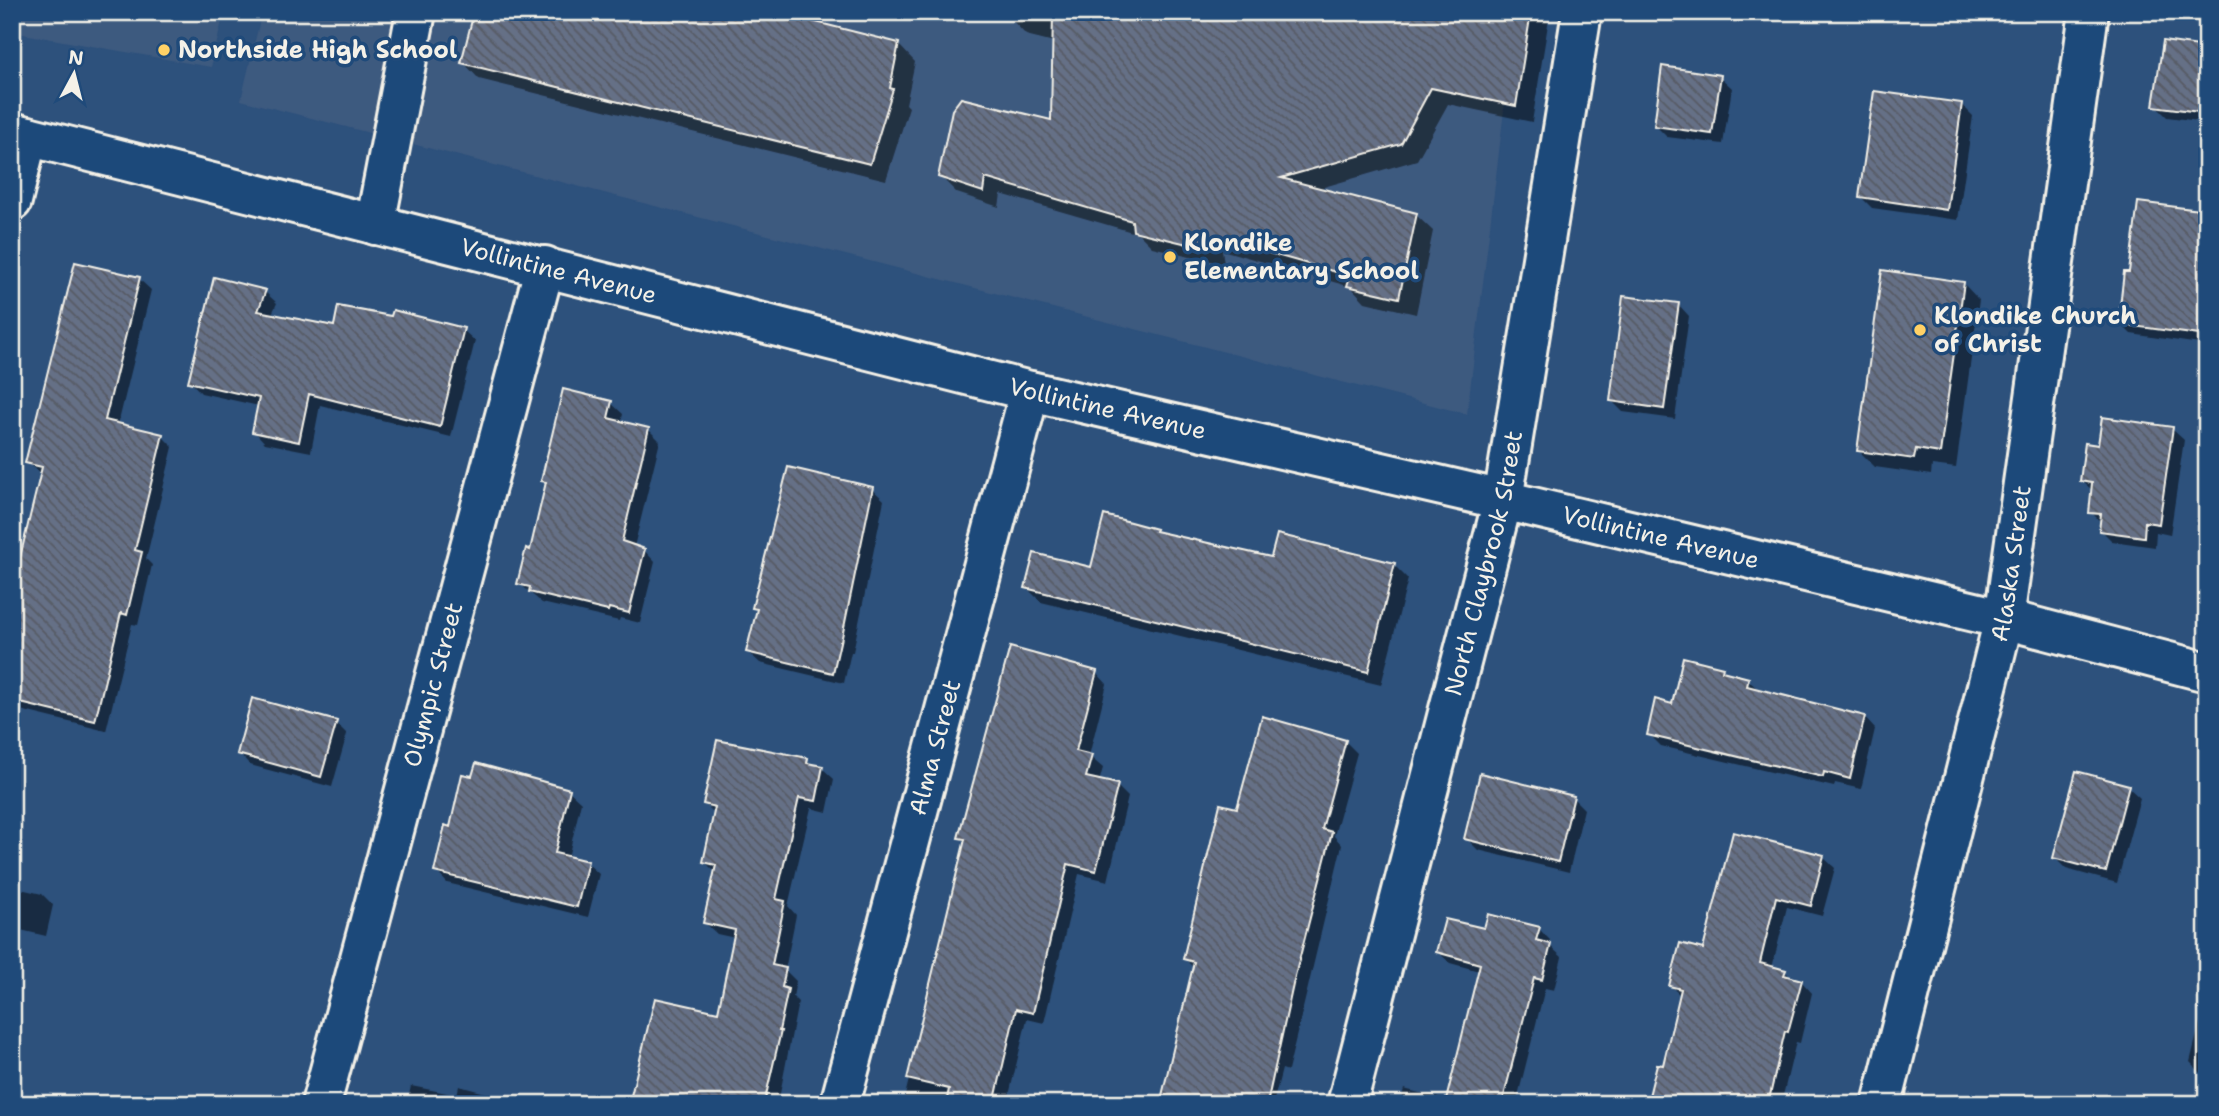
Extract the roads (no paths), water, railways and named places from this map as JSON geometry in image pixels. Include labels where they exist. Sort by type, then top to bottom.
[{"type":"street","points":[[375,225],[416,12]]},
{"type":"street","name":"North Claybrook Street","points":[[1347,1104],[1503,500],[1582,12]]},
{"type":"street","name":"Alaska Street","points":[[1882,1104],[2004,619],[2089,12]]},
{"type":"street","points":[[12,201],[20,134]]},
{"type":"street","name":"Vollintine Avenue","points":[[20,134],[1030,391],[2004,619],[2207,672]]},
{"type":"street","name":"Olympic Street","points":[[321,1104],[545,266]]},
{"type":"street","name":"Alma Street","points":[[840,1104],[1030,391]]},
{"type":"place","name":"Northside High School","points":[[164,50]]},
{"type":"place","name":"Klondike Elementary School","points":[[1170,257]]},
{"type":"place","name":"Klondike Church of Christ","points":[[1920,330]]}]
